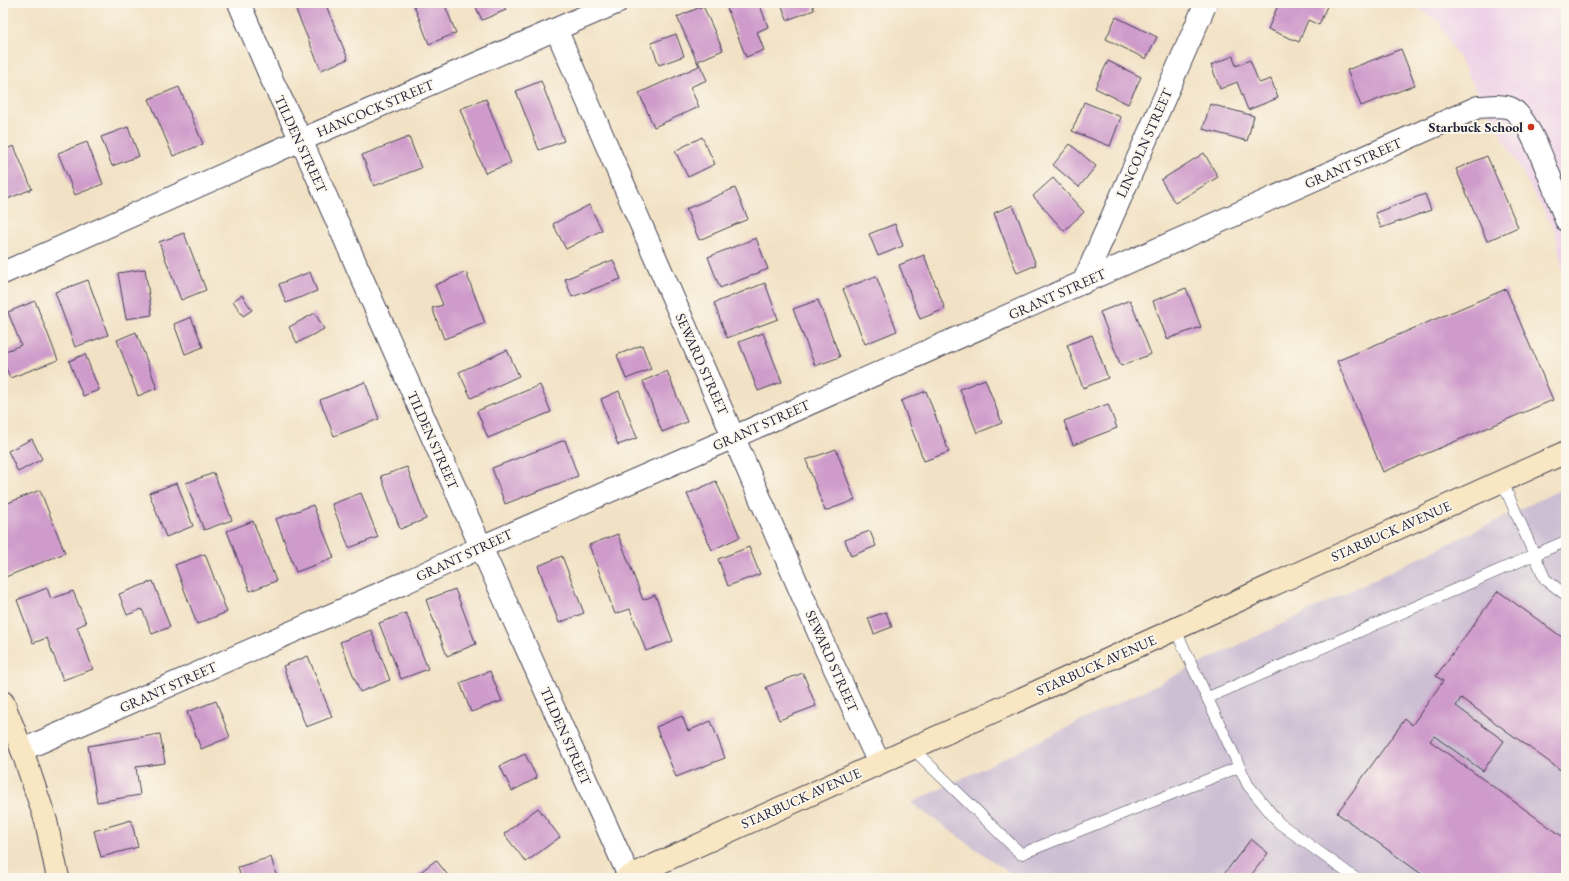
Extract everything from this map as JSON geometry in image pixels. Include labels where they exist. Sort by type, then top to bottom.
[{"type":"street","name":"TILDEN STREET","points":[[239,3],[628,877]]},
{"type":"street","name":"HANCOCK STREET","points":[[3,272],[616,3]]},
{"type":"street","name":"LINCOLN STREET","points":[[1083,282],[1206,3]]},
{"type":"street","name":"SEWARD STREET","points":[[556,29],[827,652],[879,763]]},
{"type":"street","name":"GRANT STREET","points":[[22,750],[404,583],[480,547],[734,437],[1478,107],[1500,107],[1511,109],[1523,120],[1530,132],[1566,220]]},
{"type":"street","name":"STARBUCK AVENUE","points":[[628,877],[1566,452]]},
{"type":"street","points":[[3,702],[22,750],[46,821],[58,878]]},
{"type":"lane","points":[[1502,481],[1545,579],[1566,595]]},
{"type":"lane","points":[[1207,698],[1566,541]]},
{"type":"lane","points":[[1175,629],[1248,785],[1279,823],[1355,878]]},
{"type":"lane","points":[[912,748],[1021,854],[1239,766]]},
{"type":"shaded area","name":"Starbuck School","points":[[1411,3],[1566,3],[1566,293],[1556,233],[1438,21]]},
{"type":"shaded area","points":[[1566,487],[1566,878],[1017,878],[911,803]]},
{"type":"building","points":[[293,3],[325,3],[348,59],[321,70]]},
{"type":"building","points":[[413,3],[444,3],[456,33],[429,44]]},
{"type":"building","points":[[474,3],[503,3],[506,10],[482,20]]},
{"type":"building","points":[[725,3],[759,3],[768,27],[757,32],[764,50],[746,57]]},
{"type":"building","points":[[781,3],[812,3],[814,10],[787,20]]},
{"type":"building","points":[[1279,3],[1319,3],[1327,6],[1319,25],[1308,20],[1299,42],[1268,29]]},
{"type":"building","points":[[703,6],[723,50],[698,61],[707,80],[690,87],[699,107],[654,127],[639,93],[699,66],[677,17]]},
{"type":"building","points":[[1116,17],[1157,37],[1146,59],[1106,39]]},
{"type":"building","points":[[676,34],[684,56],[659,65],[651,43]]},
{"type":"building","points":[[1401,49],[1415,85],[1361,106],[1347,70]]},
{"type":"building","points":[[1233,56],[1236,66],[1250,60],[1259,83],[1271,79],[1278,98],[1248,110],[1237,82],[1220,89],[1211,65]]},
{"type":"building","points":[[1108,61],[1141,77],[1128,104],[1095,88]]},
{"type":"building","points":[[541,81],[564,141],[539,150],[516,91]]},
{"type":"building","points":[[179,87],[203,144],[173,156],[149,99]]},
{"type":"building","points":[[486,99],[511,163],[485,173],[460,109]]},
{"type":"building","points":[[1084,102],[1121,117],[1110,146],[1072,131]]},
{"type":"building","points":[[1210,104],[1254,116],[1247,141],[1203,129]]},
{"type":"building","points":[[128,127],[139,156],[112,166],[101,137]]},
{"type":"building","points":[[409,137],[421,168],[374,186],[362,155]]},
{"type":"building","points":[[702,137],[715,164],[688,177],[675,151]]},
{"type":"building","points":[[87,142],[103,184],[75,195],[58,153]]},
{"type":"building","points":[[1070,144],[1096,166],[1079,187],[1053,165]]},
{"type":"building","points":[[14,146],[32,189],[5,200],[3,195],[3,150]]},
{"type":"building","points":[[1204,153],[1218,177],[1175,203],[1161,180]]},
{"type":"building","points":[[1487,156],[1518,227],[1487,241],[1456,169]]},
{"type":"building","points":[[1053,178],[1084,212],[1064,231],[1033,196]]},
{"type":"building","points":[[735,188],[748,219],[699,240],[686,209]]},
{"type":"building","points":[[1425,194],[1431,210],[1381,228],[1375,213]]},
{"type":"building","points":[[589,205],[602,230],[566,249],[553,224]]},
{"type":"building","points":[[1013,205],[1036,265],[1017,273],[994,213]]},
{"type":"building","points":[[895,224],[903,246],[878,256],[869,234]]},
{"type":"building","points":[[184,233],[206,290],[181,300],[159,242]]},
{"type":"building","points":[[756,238],[768,269],[720,288],[708,257]]},
{"type":"building","points":[[924,255],[945,309],[920,319],[899,265]]},
{"type":"building","points":[[613,260],[621,279],[572,297],[565,279]]},
{"type":"building","points":[[145,269],[152,315],[126,319],[118,273]]},
{"type":"building","points":[[310,272],[317,291],[286,303],[279,284]]},
{"type":"building","points":[[466,272],[485,323],[444,339],[432,308],[443,305],[435,285]]},
{"type":"building","points":[[876,276],[897,331],[865,344],[843,289]]},
{"type":"building","points":[[88,280],[108,335],[75,347],[55,292]]},
{"type":"building","points":[[765,283],[778,319],[727,338],[714,303]]},
{"type":"building","points":[[1186,288],[1201,327],[1167,339],[1153,301]]},
{"type":"building","points":[[1506,289],[1553,400],[1383,472],[1337,361]]},
{"type":"building","points":[[242,295],[252,310],[243,316],[233,301]]},
{"type":"building","points":[[818,300],[840,357],[815,366],[793,309]]},
{"type":"building","points":[[1130,300],[1151,354],[1121,366],[1100,312]]},
{"type":"building","points":[[35,301],[58,360],[10,378],[3,361],[3,352],[21,345],[8,312]]},
{"type":"building","points":[[315,313],[324,329],[297,343],[289,327]]},
{"type":"building","points":[[191,317],[203,347],[185,354],[174,324]]},
{"type":"building","points":[[136,332],[157,388],[138,396],[117,340]]},
{"type":"building","points":[[763,333],[782,382],[758,391],[739,342]]},
{"type":"building","points":[[1092,335],[1108,378],[1083,388],[1067,345]]},
{"type":"building","points":[[642,345],[651,369],[626,379],[617,355]]},
{"type":"building","points":[[507,350],[519,376],[471,398],[459,372]]},
{"type":"building","points":[[85,354],[99,390],[83,396],[69,361]]},
{"type":"building","points":[[667,371],[687,422],[662,432],[643,381]]},
{"type":"building","points":[[985,379],[1002,423],[977,433],[960,389]]},
{"type":"building","points":[[365,382],[379,419],[334,436],[320,400]]},
{"type":"building","points":[[540,385],[551,412],[488,438],[477,411]]},
{"type":"building","points":[[619,391],[637,438],[618,445],[601,399]]},
{"type":"building","points":[[926,391],[949,452],[924,461],[901,401]]},
{"type":"building","points":[[1108,404],[1117,428],[1073,445],[1064,421]]},
{"type":"building","points":[[32,439],[42,459],[18,472],[8,451]]},
{"type":"building","points":[[565,440],[578,476],[505,504],[492,468]]},
{"type":"building","points":[[836,449],[855,500],[825,511],[806,460]]},
{"type":"building","points":[[407,467],[426,519],[400,529],[381,476]]},
{"type":"building","points":[[214,473],[232,520],[204,530],[186,483]]},
{"type":"building","points":[[716,481],[740,537],[712,550],[687,494]]},
{"type":"building","points":[[177,483],[193,526],[166,537],[149,493]]},
{"type":"building","points":[[40,490],[65,553],[3,578],[3,505]]},
{"type":"building","points":[[361,493],[378,537],[349,548],[332,504]]},
{"type":"building","points":[[313,505],[334,558],[296,572],[276,519]]},
{"type":"building","points":[[253,521],[276,581],[250,591],[227,531]]},
{"type":"building","points":[[870,531],[876,546],[851,556],[845,540]]},
{"type":"building","points":[[618,534],[643,600],[655,595],[673,641],[646,651],[630,609],[615,614],[589,545]]},
{"type":"building","points":[[749,547],[760,574],[728,586],[718,559]]},
{"type":"building","points":[[205,554],[227,612],[197,624],[175,565]]},
{"type":"building","points":[[562,556],[584,613],[559,623],[538,566]]},
{"type":"building","points":[[153,581],[170,627],[152,634],[142,609],[127,615],[119,594]]},
{"type":"building","points":[[47,588],[51,599],[73,591],[86,623],[77,627],[93,669],[63,680],[47,638],[33,643],[17,600]]},
{"type":"building","points":[[455,589],[476,644],[447,656],[426,600]]},
{"type":"building","points":[[1498,591],[1566,640],[1566,774],[1461,698],[1456,706],[1504,741],[1483,771],[1434,736],[1430,741],[1566,839],[1566,878],[1427,878],[1337,813],[1405,719],[1412,725],[1443,681],[1436,676]]},
{"type":"building","points":[[886,612],[892,627],[874,634],[868,618]]},
{"type":"building","points":[[406,613],[428,669],[401,679],[379,623]]},
{"type":"building","points":[[371,630],[390,680],[360,692],[340,642]]},
{"type":"building","points":[[308,656],[332,717],[306,727],[283,666]]},
{"type":"building","points":[[490,671],[502,701],[471,712],[460,683]]},
{"type":"building","points":[[803,673],[816,706],[779,720],[766,687]]},
{"type":"building","points":[[216,701],[230,737],[201,749],[187,712]]},
{"type":"building","points":[[682,716],[688,731],[711,721],[725,758],[676,777],[656,727]]},
{"type":"building","points":[[160,734],[165,763],[136,767],[140,795],[97,802],[88,746]]},
{"type":"building","points":[[525,754],[537,778],[512,791],[500,766]]},
{"type":"building","points":[[538,808],[560,837],[526,862],[504,834]]},
{"type":"building","points":[[131,820],[138,847],[101,857],[94,831]]},
{"type":"building","points":[[1251,839],[1268,853],[1249,878],[1221,878]]},
{"type":"building","points":[[271,857],[277,878],[241,878],[238,867]]},
{"type":"building","points":[[436,860],[450,878],[413,878]]},
{"type":"place","name":"Starbuck School","points":[[1531,127]]}]
